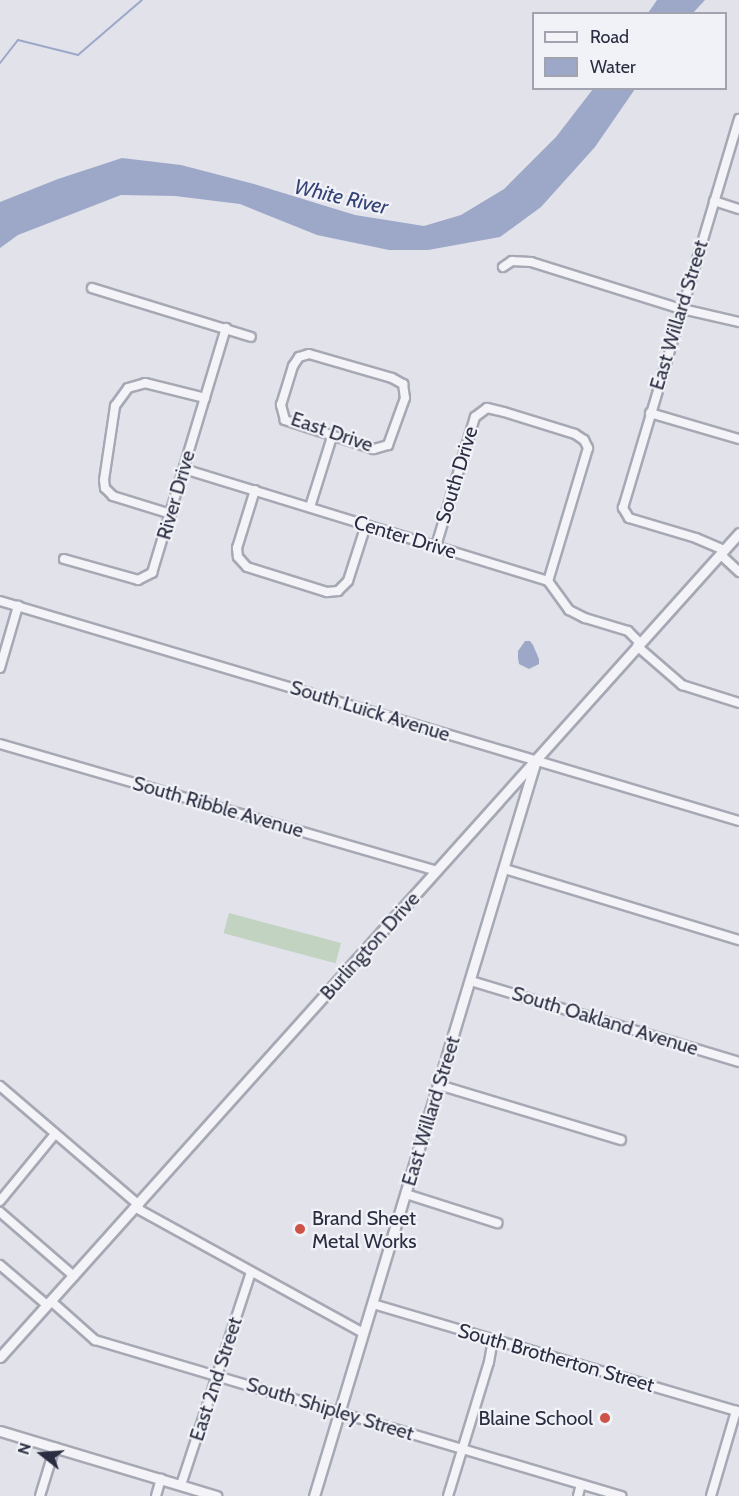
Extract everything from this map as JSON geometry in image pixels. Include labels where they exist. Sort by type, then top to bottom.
[{"type":"street","name":"East Willard Street","points":[[723,552],[696,538],[629,518],[624,512],[623,503],[739,119]]},
{"type":"street","points":[[714,201],[739,208]]},
{"type":"street","points":[[503,267],[512,261],[531,262],[681,308],[739,322]]},
{"type":"street","points":[[92,288],[251,337]]},
{"type":"street","name":"River Drive","points":[[64,559],[130,578],[147,577],[154,569],[226,328]]},
{"type":"street","name":"East Drive","points":[[317,355],[392,378],[403,384],[405,398],[388,445],[374,449],[332,436],[296,425],[283,416],[281,405],[292,366],[299,357],[317,355]]},
{"type":"street","points":[[171,514],[112,496],[105,488],[104,480],[115,406],[128,388],[145,383],[205,398]]},
{"type":"street","name":"South Drive","points":[[436,546],[476,417],[487,408],[575,434],[584,440],[588,448],[548,581]]},
{"type":"street","points":[[650,413],[739,439]]},
{"type":"street","points":[[310,507],[332,436]]},
{"type":"street","name":"Center Drive","points":[[184,469],[548,581]]},
{"type":"street","points":[[255,490],[237,548],[240,561],[247,567],[327,592],[338,591],[348,581],[366,525]]},
{"type":"street","name":"Burlington Drive","points":[[0,1357],[137,1207],[739,533]]},
{"type":"street","points":[[723,552],[739,572]]},
{"type":"street","points":[[548,581],[569,610],[628,631],[639,645],[682,685],[739,703]]},
{"type":"street","name":"South Luick Avenue","points":[[0,601],[739,821]]},
{"type":"street","points":[[0,668],[18,606]]},
{"type":"street","name":"South Ribble Avenue","points":[[0,744],[436,871]]},
{"type":"street","name":"East Willard Street","points":[[314,1496],[506,869],[536,761]]},
{"type":"street","points":[[506,869],[739,940]]},
{"type":"street","name":"South Oakland Avenue","points":[[471,981],[739,1062]]},
{"type":"street","points":[[439,1085],[621,1140]]},
{"type":"street","points":[[0,1086],[137,1207],[363,1333]]},
{"type":"street","points":[[0,1201],[55,1134]]},
{"type":"street","points":[[406,1194],[497,1222]]},
{"type":"street","points":[[0,1212],[74,1276]]},
{"type":"street","name":"South Shipley Street","points":[[0,1265],[95,1340],[621,1496]]},
{"type":"street","name":"East 2nd Street","points":[[181,1485],[251,1272]]},
{"type":"street","name":"South Brotherton Street","points":[[373,1304],[738,1412]]},
{"type":"street","points":[[448,1496],[493,1340]]},
{"type":"street","points":[[711,1496],[738,1412]]},
{"type":"street","points":[[0,1431],[216,1496]]},
{"type":"street","points":[[40,1496],[55,1448]]},
{"type":"street","points":[[156,1496],[161,1479]]},
{"type":"street","points":[[578,1496],[581,1484]]},
{"type":"green space","points":[[229,913],[341,943],[336,963],[224,933]]},
{"type":"water","points":[[657,0],[705,0],[694,12],[649,12]]},
{"type":"water","points":[[592,90],[634,90],[595,147],[541,207],[500,237],[428,250],[389,250],[317,235],[240,204],[175,196],[121,195],[18,235],[0,248],[0,202],[58,179],[122,158],[181,165],[254,184],[355,215],[424,226],[461,215],[504,189],[556,137]]},
{"type":"water","points":[[525,641],[530,641],[539,659],[539,664],[529,669],[519,664],[518,658],[518,651]]},
{"type":"waterway","points":[[0,63],[18,40],[78,55],[142,0]]},
{"type":"place","name":"Brand Sheet Metal Works","points":[[300,1229]]},
{"type":"place","name":"Blaine School","points":[[605,1418]]},
{"type":"water label","name":"White River","points":[[341,197]]}]
